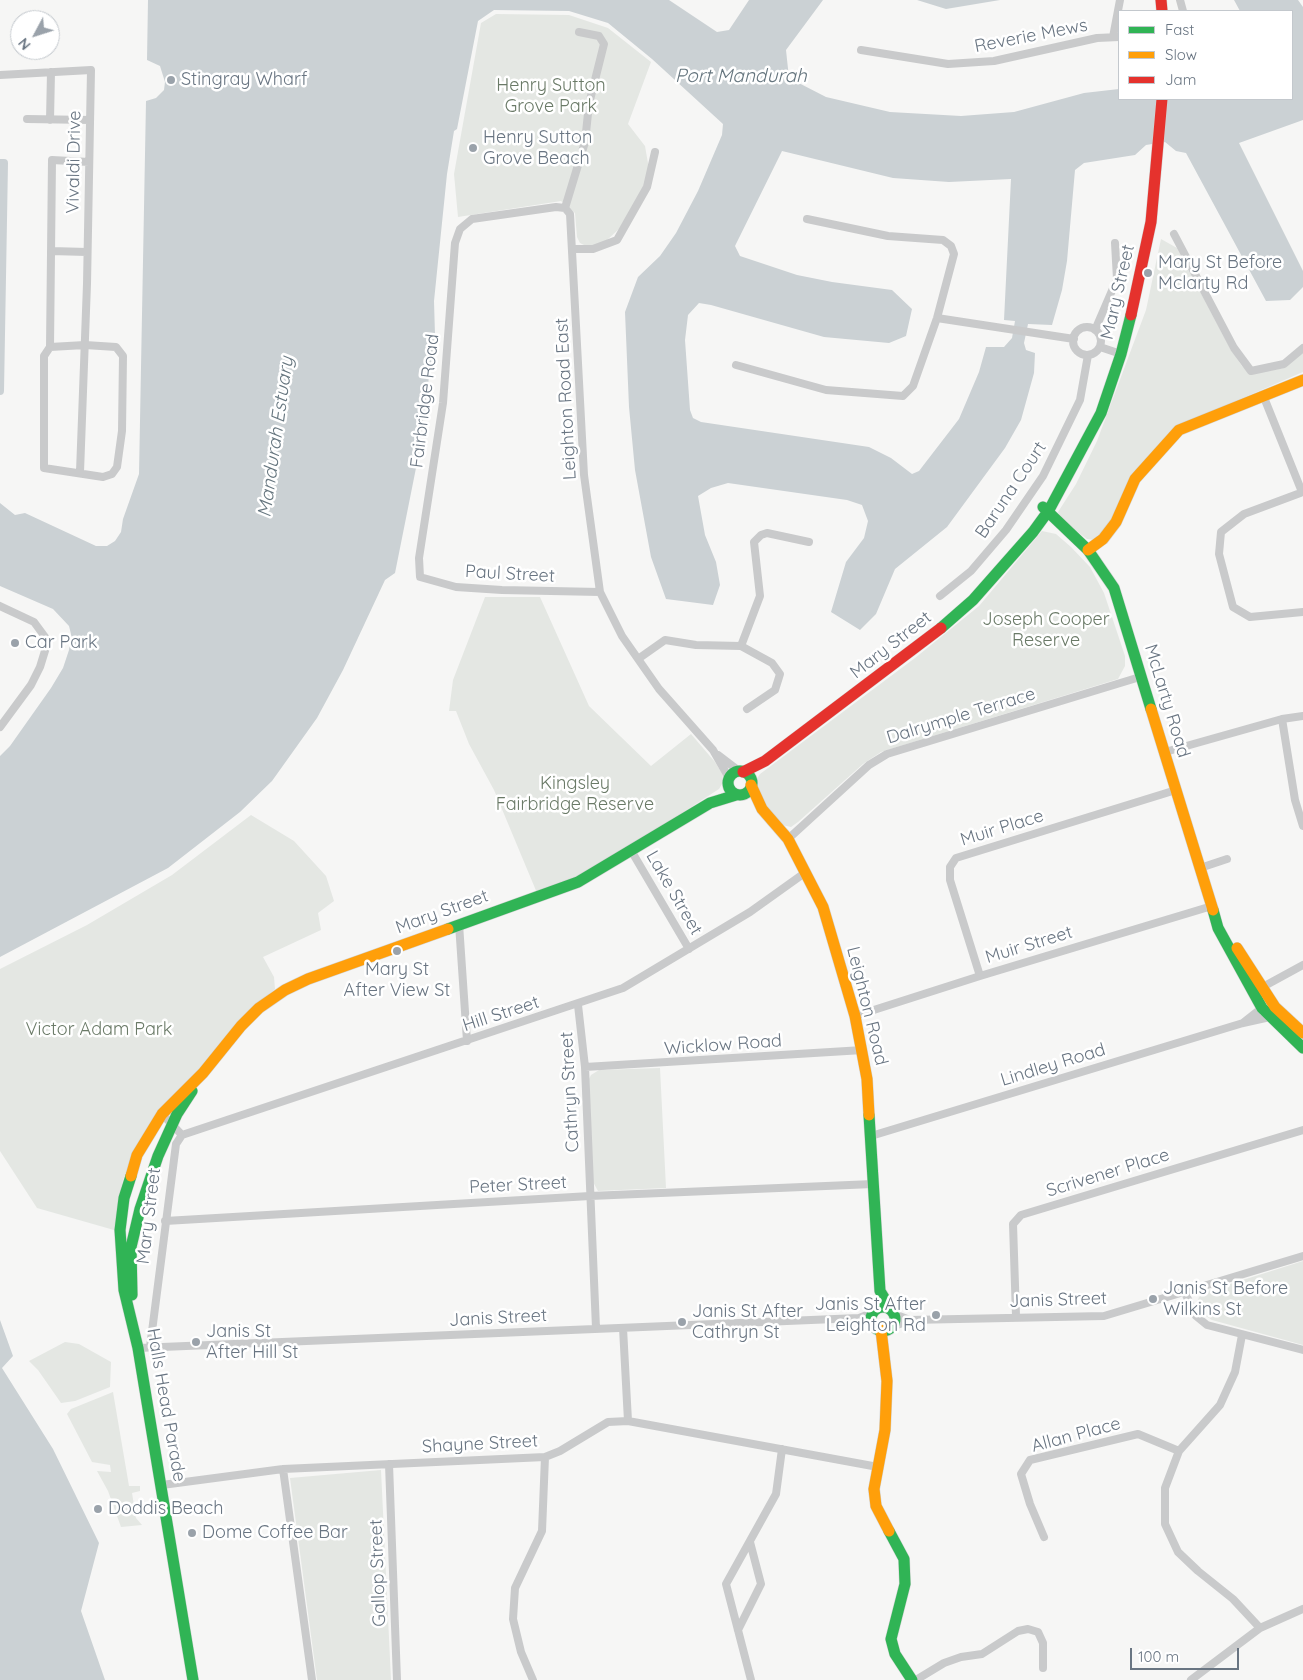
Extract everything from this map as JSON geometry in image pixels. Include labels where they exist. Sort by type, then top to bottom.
[{"type":"street","points":[[1116,37],[1118,18]]},
{"type":"street","points":[[565,208],[585,142],[589,104],[604,44],[599,36],[579,32]]},
{"type":"street","name":"Reverie Mews","points":[[861,50],[948,64],[994,61],[1097,38],[1116,37]]},
{"type":"street","name":"Vivaldi Drive","points":[[0,75],[91,70],[88,252],[80,472]]},
{"type":"street","points":[[50,120],[51,72]]},
{"type":"street","name":"Mary Street","points":[[710,803],[728,780],[746,777],[928,639],[972,600],[1006,564],[1023,540],[1027,528],[1042,513],[1065,480],[1100,413],[1121,354],[1143,266],[1159,150],[1162,100]]},
{"type":"street","points":[[26,119],[90,120]]},
{"type":"street","points":[[572,249],[593,249],[617,240],[648,187],[655,152]]},
{"type":"street","points":[[50,347],[85,345],[116,347],[123,356],[122,431],[117,467],[112,474],[103,477],[44,468],[44,356],[50,347],[52,160],[89,162]]},
{"type":"street","name":"Fairbridge Road","points":[[420,577],[419,558],[443,403],[455,243],[460,228],[472,219],[556,207],[565,208]]},
{"type":"street","name":"Leighton Road East","points":[[565,208],[570,214],[584,475],[600,592],[622,636],[660,688],[713,750],[746,777]]},
{"type":"street","points":[[736,365],[826,390],[903,396],[913,386],[937,318],[954,254],[950,246],[943,240],[888,236],[806,219]]},
{"type":"street","points":[[1174,234],[1234,348],[1251,371],[1284,364],[1303,348]]},
{"type":"street","points":[[1095,330],[1118,279],[1116,243]]},
{"type":"street","points":[[51,251],[88,252]]},
{"type":"street","points":[[937,318],[1040,336],[1074,339]]},
{"type":"street","points":[[1084,328],[1095,330],[1101,341],[1100,347],[1095,353],[1082,354],[1076,349],[1074,339],[1078,331],[1084,328]]},
{"type":"street","points":[[1100,347],[1121,354]]},
{"type":"street","name":"Baruna Court","points":[[940,596],[971,572],[1006,530],[1042,476],[1080,400],[1088,355]]},
{"type":"street","points":[[1088,550],[1103,539],[1116,522],[1135,479],[1179,430],[1303,380]]},
{"type":"street","points":[[1263,395],[1303,492],[1244,514],[1221,532],[1219,554],[1233,607],[1250,617],[1303,612]]},
{"type":"street","name":"McLarty Road","points":[[1042,513],[1064,528],[1088,550],[1114,588],[1218,928],[1268,1011],[1303,1048]]},
{"type":"street","points":[[741,646],[760,596],[754,542],[761,535],[767,533],[810,542]]},
{"type":"street","name":"Paul Street","points":[[420,577],[456,587],[600,592]]},
{"type":"street","points":[[0,606],[34,622],[48,641],[40,667],[31,685],[0,727]]},
{"type":"street","points":[[638,659],[665,640],[696,645],[741,646],[772,663],[780,674],[775,690],[747,709]]},
{"type":"street","name":"Dalrymple Terrace","points":[[788,839],[869,765],[887,754],[1140,677]]},
{"type":"street","points":[[1164,752],[1282,719],[1303,716]]},
{"type":"street","points":[[1282,719],[1295,800],[1303,826]]},
{"type":"street","name":"Leighton Road East","points":[[713,750],[728,780]]},
{"type":"street","name":"Mary Street","points":[[162,1114],[203,1073],[248,1019],[285,990],[308,979],[578,882],[632,852],[710,803],[748,792],[746,777]]},
{"type":"street","name":"Leighton Road","points":[[746,777],[762,809],[788,839],[823,907],[863,1050],[871,1136],[881,1324],[887,1381],[885,1430],[877,1481],[880,1504],[908,1557],[910,1580],[896,1639],[902,1665],[914,1680]]},
{"type":"street","points":[[728,780],[730,791],[739,795]]},
{"type":"street","name":"Muir Place","points":[[980,976],[950,880],[950,867],[956,858],[1176,790]]},
{"type":"street","name":"Leighton Road","points":[[739,795],[762,809]]},
{"type":"street","name":"Lake Street","points":[[632,852],[689,949]]},
{"type":"street","points":[[1200,868],[1228,858]]},
{"type":"street","name":"Hill Street","points":[[182,1135],[466,1040],[578,1005],[623,988],[750,912],[806,872]]},
{"type":"street","name":"Muir Street","points":[[855,1016],[1212,906]]},
{"type":"street","points":[[459,924],[466,1040]]},
{"type":"street","points":[[1257,990],[1303,965]]},
{"type":"street","name":"Cathryn Street","points":[[578,1005],[585,1067],[596,1328]]},
{"type":"street","name":"McLarty Road","points":[[1268,1011],[1303,1033]]},
{"type":"street","name":"Lindley Road","points":[[871,1136],[1243,1023],[1268,1011]]},
{"type":"street","name":"Lindley Road","points":[[1243,1023],[1268,1011]]},
{"type":"street","name":"Wicklow Road","points":[[585,1067],[863,1050]]},
{"type":"street","name":"Mary Street","points":[[173,1124],[203,1073]]},
{"type":"street","points":[[162,1114],[182,1135]]},
{"type":"street","name":"Halls Head Parade","points":[[132,1314],[124,1290],[120,1230],[124,1204],[137,1155],[162,1114]]},
{"type":"street","name":"Halls Head Parade","points":[[173,1124],[158,1156],[136,1227],[130,1261],[132,1314],[194,1680]]},
{"type":"street","name":"Scrivener Place","points":[[1016,1316],[1013,1224],[1021,1215],[1303,1130]]},
{"type":"street","name":"Mary Street","points":[[150,1347],[176,1144],[182,1135]]},
{"type":"street","name":"Peter Street","points":[[165,1221],[590,1196],[873,1184]]},
{"type":"street","name":"Janis Street","points":[[138,1348],[859,1318],[881,1324],[910,1320],[1016,1316],[1104,1316],[1186,1293],[1303,1256]]},
{"type":"street","name":"Leighton Road","points":[[880,1291],[895,1319],[881,1324]]},
{"type":"street","points":[[1186,1293],[1196,1316],[1207,1325],[1303,1350]]},
{"type":"street","points":[[881,1324],[883,1307],[892,1312]]},
{"type":"street","name":"Janis Street","points":[[892,1312],[910,1320]]},
{"type":"street","points":[[623,1328],[628,1421]]},
{"type":"street","points":[[1242,1335],[1235,1372],[1220,1405],[1179,1451],[1165,1488],[1165,1524],[1178,1552],[1233,1599],[1260,1628]]},
{"type":"street","name":"Shayne Street","points":[[162,1486],[283,1469],[544,1457],[560,1451],[608,1422],[628,1421],[878,1467]]},
{"type":"street","name":"Allan Place","points":[[1044,1537],[1030,1504],[1021,1474],[1030,1460],[1138,1434],[1179,1451]]},
{"type":"street","points":[[751,1680],[726,1584],[776,1494],[782,1449]]},
{"type":"street","points":[[533,1680],[521,1652],[513,1619],[515,1588],[542,1531],[544,1457]]},
{"type":"street","name":"Gallop Street","points":[[389,1464],[397,1680]]},
{"type":"street","points":[[283,1469],[312,1680]]},
{"type":"street","points":[[738,1630],[761,1584],[750,1542]]},
{"type":"street","points":[[1191,1680],[1260,1628],[1303,1609]]},
{"type":"street","points":[[914,1680],[944,1663],[961,1657],[982,1654],[1018,1631],[1028,1629],[1038,1632],[1043,1643],[1043,1668]]},
{"type":"green space","name":"Henry Sutton Grove Park","points":[[496,14],[569,15],[608,28],[651,62],[628,124],[645,146],[649,169],[642,191],[619,229],[607,240],[595,245],[586,246],[580,243],[577,237],[575,213],[561,201],[458,217],[454,174],[481,23]]},
{"type":"green space","points":[[1161,239],[1177,248],[1231,350],[1242,366],[1252,374],[1283,368],[1303,351],[1303,372],[1178,426],[1137,469],[1103,535],[1095,540],[1087,539],[1061,519],[1058,512],[1076,484],[1097,441],[1146,310]]},
{"type":"green space","name":"Joseph Cooper Reserve","points":[[1042,531],[1056,534],[1071,547],[1090,567],[1104,593],[1125,656],[1125,666],[1118,679],[881,752],[863,764],[798,822],[791,827],[782,825],[757,797],[754,783],[760,774],[915,658],[979,606]]},
{"type":"green space","name":"Kingsley Fairbridge Reserve","points":[[485,597],[540,597],[589,706],[651,766],[691,734],[715,762],[723,775],[722,784],[719,789],[592,871],[537,893],[494,790],[469,744],[456,711],[449,711],[453,680]]},
{"type":"green space","name":"Victor Adam Park","points":[[251,815],[294,841],[326,876],[334,901],[318,913],[321,930],[263,957],[274,977],[275,989],[240,1020],[134,1154],[123,1180],[114,1230],[37,1208],[0,1151],[0,969],[87,925],[172,875]]},
{"type":"green space","points":[[660,1068],[666,1188],[598,1191],[593,1182],[589,1079],[591,1075],[599,1070]]},
{"type":"green space","points":[[1303,1261],[1303,1345],[1212,1320],[1203,1314],[1197,1303],[1199,1297],[1208,1291]]},
{"type":"green space","points":[[65,1342],[79,1344],[111,1362],[110,1387],[75,1401],[61,1403],[38,1370],[29,1361]]},
{"type":"green space","points":[[113,1392],[129,1486],[140,1486],[140,1491],[132,1493],[136,1518],[142,1525],[121,1527],[108,1491],[97,1471],[111,1472],[110,1465],[92,1462],[67,1414],[71,1409]]},
{"type":"green space","points":[[381,1470],[391,1680],[317,1680],[290,1478]]},
{"type":"water","points":[[148,0],[669,0],[717,32],[729,30],[749,0],[823,0],[786,50],[789,78],[826,97],[890,112],[961,116],[1014,112],[1084,93],[1118,89],[1118,100],[1293,100],[1293,10],[1239,10],[1234,0],[1298,0],[1303,7],[1303,120],[1239,143],[1303,271],[1303,287],[1290,300],[1266,301],[1186,153],[1176,151],[1165,142],[1146,145],[1135,155],[1084,163],[1075,170],[1067,261],[1062,290],[1052,325],[1028,324],[1024,343],[1026,350],[1035,353],[1034,373],[1021,420],[1005,448],[947,527],[895,569],[876,614],[860,630],[831,612],[846,562],[864,538],[868,521],[862,505],[847,500],[728,483],[711,488],[698,496],[705,535],[716,562],[720,585],[713,605],[666,599],[651,557],[635,470],[629,407],[625,312],[638,277],[660,256],[676,233],[698,191],[722,135],[723,124],[652,59],[608,23],[569,11],[494,10],[478,21],[457,129],[454,131],[447,174],[434,301],[435,335],[416,468],[395,573],[385,580],[343,670],[317,718],[272,781],[240,812],[168,868],[0,957],[0,756],[10,746],[63,668],[69,650],[71,634],[69,626],[53,609],[0,586],[0,503],[15,515],[25,513],[96,546],[107,546],[115,541],[121,532],[123,519],[139,474],[146,101],[156,98],[164,90],[165,82],[160,66],[147,60]],"holes":[[[782,151],[893,178],[949,182],[1011,179],[1004,320],[1015,321],[1012,338],[1004,347],[986,347],[979,372],[959,419],[919,471],[912,474],[891,458],[869,447],[701,422],[693,418],[690,410],[685,340],[688,315],[699,303],[824,337],[889,343],[906,336],[912,309],[892,290],[797,275],[740,256],[735,246]]]},
{"type":"water","points":[[917,0],[1000,0],[946,9]]},
{"type":"water","points":[[0,1320],[13,1356],[2,1368],[53,1449],[99,1543],[81,1611],[105,1680],[0,1680]]},
{"type":"waterway","points":[[0,163],[4,163],[0,391]]},
{"type":"traffic: fast","points":[[941,628],[973,600],[1033,532],[1049,510],[1101,413],[1121,354],[1131,315]]},
{"type":"traffic: fast","points":[[1043,507],[1088,550],[1114,588],[1151,709]]},
{"type":"traffic: fast","points":[[740,771],[745,772],[751,778],[752,783],[751,788],[745,794],[740,795],[735,794],[729,788],[728,783],[729,778],[735,772],[740,771]]},
{"type":"traffic: fast","points":[[448,929],[578,882],[710,803],[736,795]]},
{"type":"traffic: fast","points":[[1213,910],[1218,928],[1262,1008],[1303,1048]]},
{"type":"traffic: fast","points":[[132,1295],[131,1247],[140,1209],[158,1156],[177,1114],[192,1091]]},
{"type":"traffic: fast","points":[[869,1115],[880,1291],[891,1309]]},
{"type":"traffic: fast","points":[[131,1176],[124,1198],[120,1230],[124,1290],[138,1348],[193,1680]]},
{"type":"traffic: fast","points":[[883,1307],[891,1311],[895,1319],[891,1327],[883,1331],[875,1327],[871,1319],[875,1311],[883,1307]]},
{"type":"traffic: fast","points":[[889,1531],[904,1559],[905,1584],[891,1639],[895,1654],[912,1680]]},
{"type":"traffic: slow","points":[[1088,550],[1103,539],[1116,522],[1135,479],[1179,430],[1303,380]]},
{"type":"traffic: slow","points":[[1151,709],[1213,910]]},
{"type":"traffic: slow","points":[[751,785],[762,809],[788,839],[823,907],[855,1016],[867,1079],[869,1115]]},
{"type":"traffic: slow","points":[[131,1176],[137,1155],[162,1114],[203,1073],[241,1026],[259,1008],[285,990],[308,979],[448,929]]},
{"type":"traffic: slow","points":[[1237,948],[1275,1007],[1303,1033]]},
{"type":"traffic: slow","points":[[881,1330],[887,1381],[885,1430],[874,1489],[876,1506],[889,1531]]},
{"type":"traffic: jam","points":[[1161,0],[1162,10]]},
{"type":"traffic: jam","points":[[1131,315],[1151,222],[1162,100]]},
{"type":"traffic: jam","points":[[743,772],[765,761],[941,628]]},
{"type":"place","name":"Stingray Wharf","points":[[171,80]]},
{"type":"place","name":"Henry Sutton Grove Beach","points":[[473,148]]},
{"type":"place","name":"Mary St Before Mclarty Rd","points":[[1148,273]]},
{"type":"place","name":"Car Park","points":[[15,643]]},
{"type":"place","name":"Mary St After View St","points":[[397,951]]},
{"type":"place","name":"Janis St Before Wilkins St","points":[[1153,1299]]},
{"type":"place","name":"Janis St After Leighton Rd","points":[[936,1315]]},
{"type":"place","name":"Janis St After Cathryn St","points":[[682,1322]]},
{"type":"place","name":"Janis St After Hill St","points":[[196,1342]]},
{"type":"place","name":"Doddis Beach","points":[[98,1509]]},
{"type":"place","name":"Dome Coffee Bar","points":[[192,1533]]},
{"type":"water label","name":"Port Mandurah","points":[[741,76]]},
{"type":"water label","name":"Mandurah Estuary","points":[[276,437]]}]
